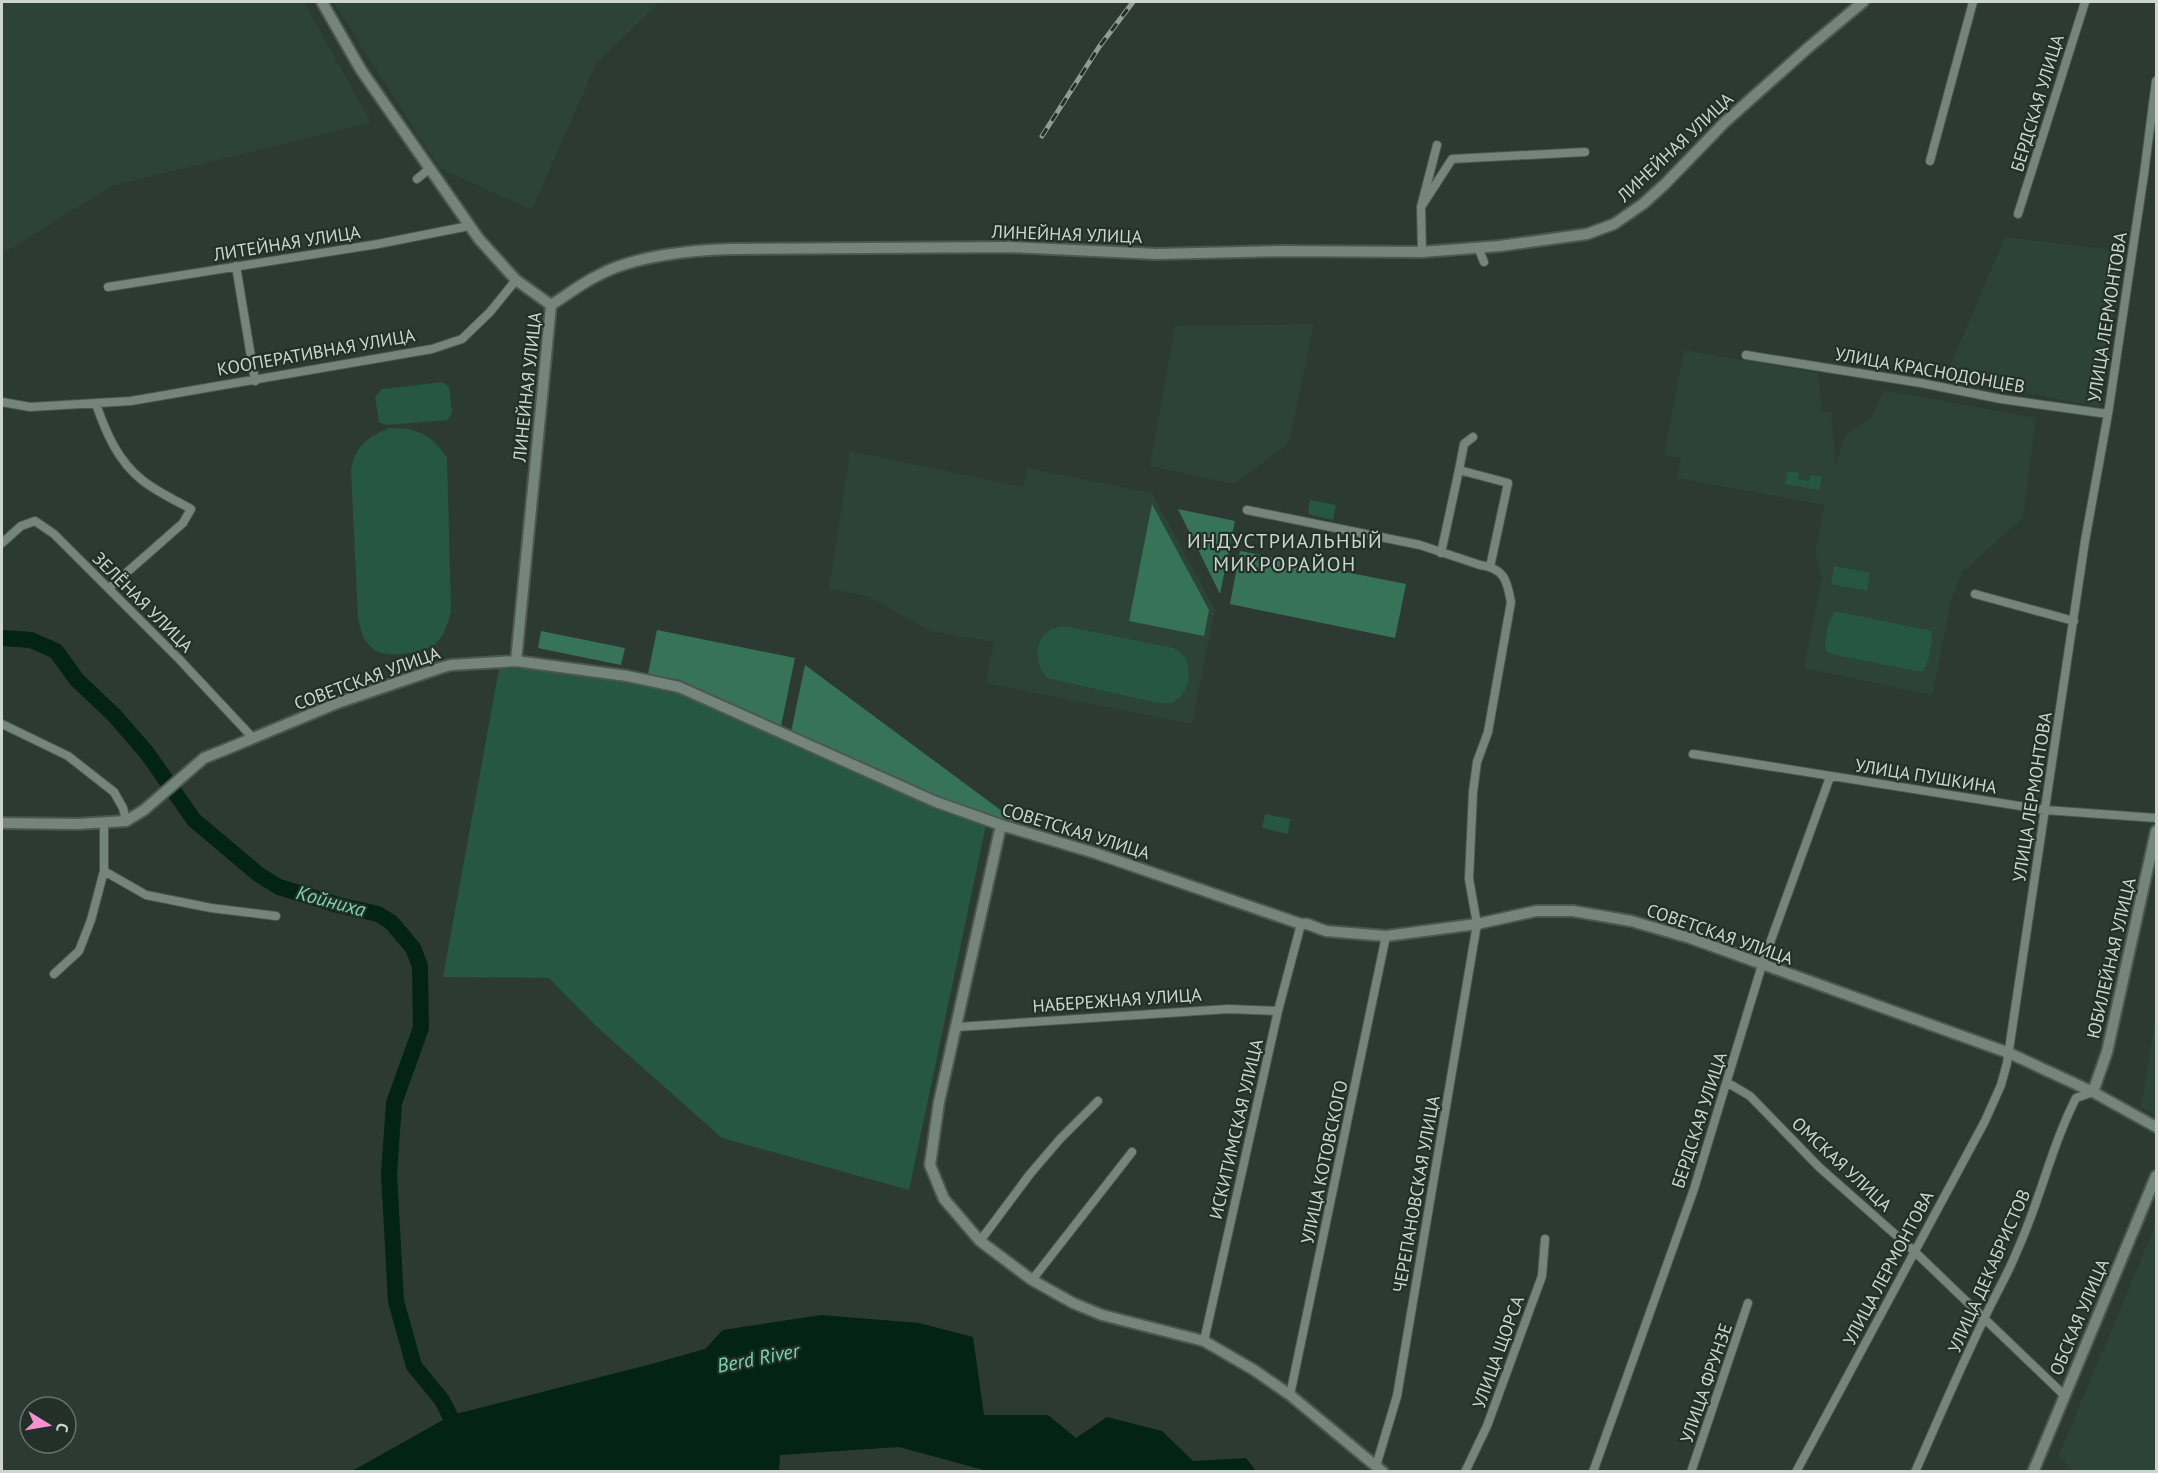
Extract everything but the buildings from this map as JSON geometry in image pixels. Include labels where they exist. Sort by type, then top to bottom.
[{"type":"main road","points":[[322,2],[361,70],[469,226],[516,280],[551,305]]},
{"type":"main road","name":"ЛИНЕЙНАЯ УЛИЦА","points":[[516,661],[551,305],[599,274],[630,263],[701,250],[1010,247],[1157,254],[1282,251],[1422,252],[1568,238],[1602,230],[1643,204],[1725,122],[1863,2]]},
{"type":"main road","name":"СОВЕТСКАЯ УЛИЦА","points":[[2,823],[126,821],[144,810],[204,759],[340,702],[451,665],[516,661],[627,675],[679,687],[936,802],[1001,825],[1095,853],[1301,924],[1335,932],[1386,936],[1476,924],[1536,911],[1573,911],[1631,921],[1690,938],[2008,1053],[2093,1092],[2157,1127]]},
{"type":"main road","points":[[1001,825],[939,1102],[930,1165],[944,1199],[980,1241],[1032,1280],[1073,1303],[1102,1315],[1204,1341],[1254,1370],[1290,1395],[1380,1469]]},
{"type":"main road","name":"ЮБИЛЕЙНАЯ УЛИЦА","points":[[2093,1092],[2107,1052],[2157,831]]},
{"type":"main road","name":"ОБСКАЯ УЛИЦА","points":[[2033,1472],[2157,1176]]},
{"type":"street","points":[[1930,161],[1973,2]]},
{"type":"street","name":"БЕРДСКАЯ УЛИЦА","points":[[2018,214],[2085,2]]},
{"type":"street","name":"УЛИЦА ЛЕРМОНТОВА","points":[[1796,1472],[1985,1121],[2001,1085],[2008,1053],[2044,810],[2108,414],[2157,81]]},
{"type":"street","points":[[1422,252],[1422,207],[1437,145]]},
{"type":"street","points":[[1422,207],[1452,159],[1586,152]]},
{"type":"street","points":[[417,179],[429,170]]},
{"type":"street","name":"ЛИТЕЙНАЯ УЛИЦА","points":[[108,288],[378,244],[469,226]]},
{"type":"street","points":[[1479,247],[1484,262]]},
{"type":"street","points":[[236,266],[255,381]]},
{"type":"street","name":"КООПЕРАТИВНАЯ УЛИЦА","points":[[2,402],[30,407],[131,401],[432,349],[462,339],[490,312],[516,280]]},
{"type":"street","name":"УЛИЦА КРАСНОДОНЦЕВ","points":[[1746,355],[1921,383],[2001,399],[2108,414]]},
{"type":"street","points":[[96,404],[105,430],[118,455],[142,480],[191,509],[183,523],[109,588]]},
{"type":"street","points":[[1441,553],[1464,444],[1473,437]]},
{"type":"street","points":[[1247,510],[1420,545],[1480,566],[1490,567],[1508,483],[1459,470]]},
{"type":"street","name":"ЗЕЛЁНАЯ УЛИЦА","points":[[2,543],[21,526],[35,521],[54,534],[253,738]]},
{"type":"street","name":"ЧЕРЕПАНОВСКАЯ УЛИЦА","points":[[1380,1469],[1396,1396],[1476,924],[1469,879],[1473,792],[1477,762],[1488,732],[1511,602],[1508,582],[1502,574],[1490,567]]},
{"type":"street","points":[[1975,594],[2074,621]]},
{"type":"street","points":[[2,724],[68,756],[114,792],[123,808],[126,821]]},
{"type":"street","name":"УЛИЦА ПУШКИНА","points":[[1693,754],[2044,810],[2157,818]]},
{"type":"street","name":"БЕРДСКАЯ УЛИЦА","points":[[1593,1472],[1694,1189],[1762,965],[1830,777]]},
{"type":"street","points":[[54,974],[79,951],[91,920],[104,871],[104,823]]},
{"type":"street","points":[[104,871],[146,895],[211,908],[276,916]]},
{"type":"street","name":"ИСКИТИМСКАЯ УЛИЦА","points":[[1204,1341],[1278,1011],[1301,924]]},
{"type":"street","name":"УЛИЦА КОТОВСКОГО","points":[[1290,1395],[1386,936]]},
{"type":"street","name":"НАБЕРЕЖНАЯ УЛИЦА","points":[[957,1027],[1228,1009],[1278,1011]]},
{"type":"street","name":"ОМСКАЯ УЛИЦА","points":[[1728,1083],[1750,1096],[1819,1167],[1914,1251],[2064,1395]]},
{"type":"street","name":"УЛИЦА ДЕКАБРИСТОВ","points":[[1916,1472],[1984,1318],[2017,1252],[2067,1116],[2076,1098],[2093,1092]]},
{"type":"street","points":[[980,1241],[1037,1165],[1098,1101]]},
{"type":"street","points":[[1032,1280],[1132,1152]]},
{"type":"street","name":"УЛИЦА ЩОРСА","points":[[1465,1472],[1487,1426],[1542,1276],[1545,1239]]},
{"type":"street","name":"УЛИЦА ФРУНЗЕ","points":[[1691,1472],[1748,1303]]},
{"type":"shaded area","points":[[2,2],[304,2],[371,122],[112,186],[2,254]]},
{"type":"shaded area","points":[[333,2],[659,2],[596,64],[532,210],[439,168]]},
{"type":"shaded area","points":[[2005,237],[2123,251],[2100,407],[1945,378]]},
{"type":"shaded area","points":[[1314,324],[1289,443],[1234,484],[1150,466],[1175,326]]},
{"type":"shaded area","points":[[1684,350],[1818,373],[1821,412],[1831,412],[1836,466],[1845,435],[1870,419],[1884,390],[2036,418],[2023,518],[1962,572],[1951,600],[1932,695],[1804,668],[1822,578],[1815,553],[1824,505],[1677,478],[1681,458],[1664,455]]},
{"type":"shaded area","points":[[443,382],[449,387],[452,412],[448,420],[386,425],[379,422],[375,397],[382,389]]},
{"type":"shaded area","points":[[389,428],[408,429],[423,434],[435,443],[447,458],[451,611],[444,633],[435,644],[406,654],[376,651],[364,637],[358,619],[351,470],[363,444],[374,435]]},
{"type":"shaded area","points":[[850,451],[1023,487],[1027,468],[1152,493],[1215,609],[1192,724],[986,683],[994,642],[930,631],[867,596],[829,589]]},
{"type":"shaded area","points":[[1788,471],[1799,473],[1798,479],[1809,481],[1811,475],[1822,477],[1819,490],[1785,484]]},
{"type":"shaded area","points":[[1310,500],[1336,505],[1333,520],[1308,514]]},
{"type":"shaded area","points":[[1152,504],[1209,610],[1204,636],[1129,621]]},
{"type":"shaded area","points":[[1178,509],[1235,521],[1220,594]]},
{"type":"shaded area","points":[[1240,551],[1406,584],[1395,638],[1230,604]]},
{"type":"shaded area","points":[[1834,566],[1870,573],[1867,591],[1831,584]]},
{"type":"shaded area","points":[[1835,612],[1931,631],[1930,652],[1923,671],[1831,654],[1826,651],[1827,631]]},
{"type":"shaded area","points":[[1064,626],[1173,648],[1184,656],[1187,662],[1189,675],[1183,694],[1173,702],[1158,703],[1047,678],[1038,660],[1038,646],[1044,634]]},
{"type":"shaded area","points":[[657,630],[795,658],[781,726],[680,680],[648,674]]},
{"type":"shaded area","points":[[541,631],[625,648],[621,665],[538,648]]},
{"type":"shaded area","points":[[805,665],[1014,820],[1010,824],[932,794],[791,732]]},
{"type":"shaded area","points":[[541,668],[675,689],[946,813],[986,825],[909,1190],[722,1138],[597,1027],[549,978],[443,977],[499,669]]},
{"type":"shaded area","points":[[1265,814],[1290,819],[1288,834],[1262,828]]},
{"type":"shaded area","points":[[2156,1014],[2156,1115],[2141,1108]]},
{"type":"shaded area","points":[[2156,1224],[2156,1471],[2074,1471],[2058,1457]]},
{"type":"water","name":"Berd River","points":[[821,1315],[919,1323],[973,1337],[984,1415],[1048,1415],[1076,1438],[1107,1417],[1162,1431],[1193,1461],[1246,1458],[1256,1471],[987,1471],[899,1447],[780,1455],[779,1472],[352,1471],[452,1415],[705,1349],[723,1330]]},
{"type":"waterway","name":"Койниха","points":[[2,638],[31,640],[56,651],[77,680],[114,715],[147,753],[194,820],[258,874],[279,887],[338,905],[378,914],[391,922],[413,948],[420,966],[421,1028],[394,1103],[389,1174],[396,1301],[414,1366],[442,1400],[453,1422],[467,1420]]},
{"type":"railway","points":[[1042,136],[1099,47],[1133,2]]},
{"type":"district","name":"ИНДУСТРИАЛЬНЫЙ МИКРОРАЙОН","points":[[1285,552]]}]
